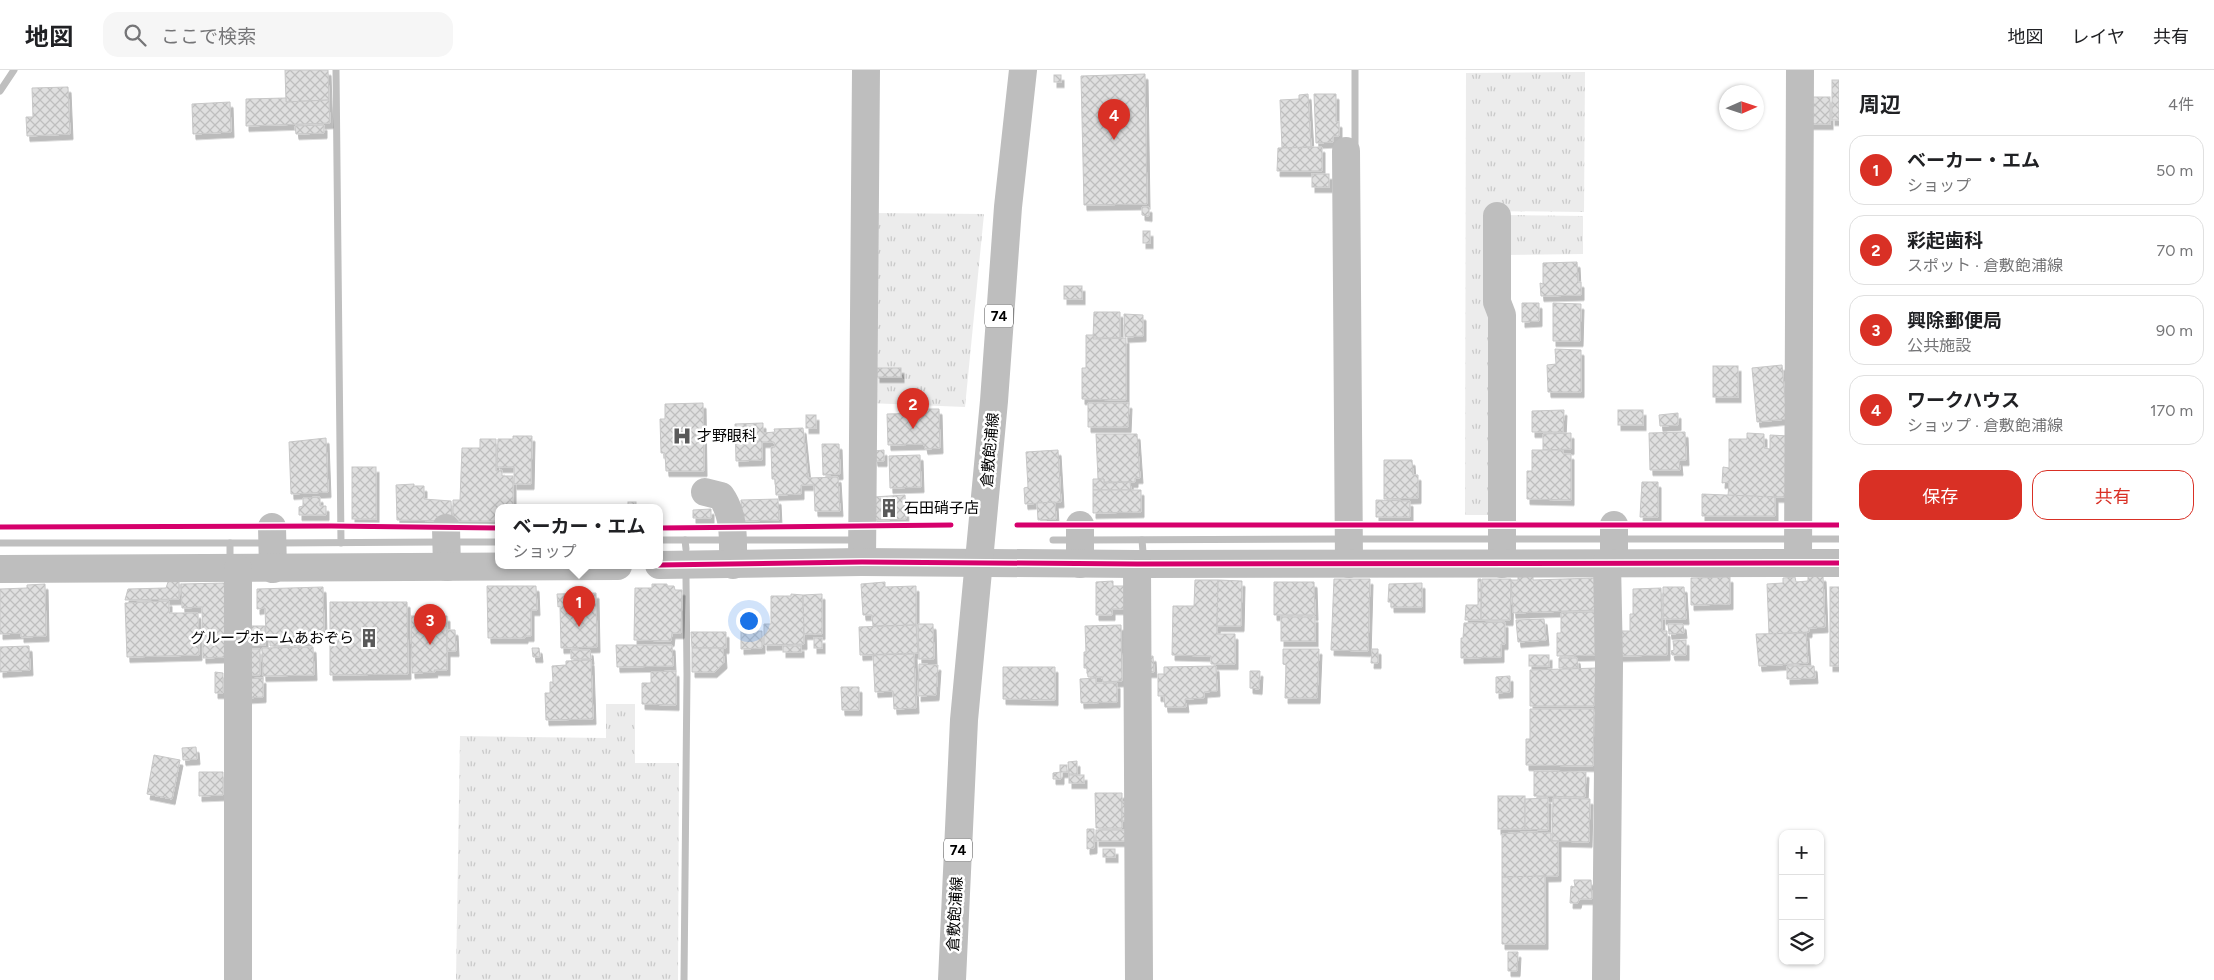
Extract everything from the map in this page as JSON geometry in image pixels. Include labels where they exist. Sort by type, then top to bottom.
[{"type":"street","points":[[862,547],[866,70]]},
{"type":"street","name":"倉敷飽浦線","points":[[952,980],[964,720],[994,401],[1007,217],[1023,70]]},
{"type":"street","points":[[1798,547],[1800,70]]},
{"type":"street","points":[[1346,151],[1348,547]]},
{"type":"street","points":[[1497,216],[1496,302],[1502,315],[1502,546]]},
{"type":"street","points":[[705,492],[721,496],[726,503],[733,550]]},
{"type":"street","points":[[663,565],[733,550],[862,547],[978,563],[1080,542],[1137,564],[1348,547],[1502,546],[1798,547],[1839,563]]},
{"type":"street","points":[[0,569],[238,569],[272,545],[447,546],[495,552]]},
{"type":"street","points":[[1606,980],[1609,664],[1613,546]]},
{"type":"street","points":[[1137,564],[1139,980]]},
{"type":"street","points":[[238,569],[238,980]]},
{"type":"green space","points":[[1585,72],[1584,212],[1491,211],[1492,515],[1465,515],[1466,73]]},
{"type":"green space","points":[[871,213],[984,214],[965,407],[868,403]]},
{"type":"green space","points":[[1505,215],[1583,216],[1583,254],[1505,255]]},
{"type":"green space","points":[[606,704],[635,704],[635,763],[679,763],[678,980],[456,980],[460,736],[606,738]]},
{"type":"building","points":[[285,70],[328,70],[329,100],[286,102]]},
{"type":"building","points":[[1145,74],[1147,204],[1084,205],[1081,76]]},
{"type":"building","points":[[1054,75],[1061,75],[1061,82],[1054,82]]},
{"type":"building","points":[[1832,80],[1839,80],[1839,120],[1832,120]]},
{"type":"building","points":[[68,87],[70,134],[27,136],[26,117],[33,117],[32,88]]},
{"type":"building","points":[[1308,94],[1311,147],[1282,148],[1280,100],[1299,99],[1299,95]]},
{"type":"building","points":[[1314,94],[1336,94],[1336,122],[1339,122],[1339,136],[1333,136],[1333,142],[1316,143]]},
{"type":"building","points":[[1810,97],[1830,97],[1830,124],[1810,124]]},
{"type":"building","points":[[286,98],[286,102],[329,100],[330,123],[246,126],[246,99]]},
{"type":"building","points":[[230,102],[231,132],[193,134],[192,104]]},
{"type":"building","points":[[324,125],[324,133],[296,134],[295,126]]},
{"type":"building","points":[[1322,147],[1322,171],[1277,171],[1278,148]]},
{"type":"building","points":[[1312,174],[1329,174],[1329,187],[1312,187]]},
{"type":"building","points":[[1142,207],[1149,207],[1149,216],[1142,215]]},
{"type":"building","points":[[1143,231],[1150,231],[1150,243],[1143,243]]},
{"type":"building","points":[[1577,262],[1578,282],[1581,282],[1581,295],[1541,296],[1540,283],[1543,284],[1543,263]]},
{"type":"building","points":[[1064,286],[1082,286],[1082,299],[1064,299]]},
{"type":"building","points":[[1522,303],[1539,303],[1539,321],[1522,322]]},
{"type":"building","points":[[1553,303],[1581,304],[1580,341],[1553,341]]},
{"type":"building","points":[[1094,312],[1120,312],[1120,338],[1093,338]]},
{"type":"building","points":[[1124,314],[1143,315],[1143,336],[1125,337]]},
{"type":"building","points":[[1086,335],[1094,335],[1093,339],[1126,338],[1126,400],[1082,399],[1082,368],[1086,368]]},
{"type":"building","points":[[1555,349],[1581,350],[1581,392],[1548,392],[1547,365],[1556,364]]},
{"type":"building","points":[[1782,365],[1787,419],[1757,422],[1752,368]]},
{"type":"building","points":[[1713,366],[1738,366],[1738,397],[1713,397]]},
{"type":"building","points":[[877,368],[901,368],[901,377],[877,377]]},
{"type":"building","name":"才野眼科","points":[[703,403],[704,471],[666,471],[665,453],[661,453],[660,419],[665,419],[665,404]]},
{"type":"building","points":[[1088,403],[1129,403],[1128,427],[1088,427]]},
{"type":"building","points":[[926,409],[939,409],[940,448],[925,449],[924,444],[888,445],[887,414],[926,413]]},
{"type":"building","points":[[1564,410],[1563,432],[1532,432],[1532,411]]},
{"type":"building","points":[[1618,410],[1643,410],[1643,425],[1618,425]]},
{"type":"building","points":[[1678,413],[1678,425],[1660,426],[1659,415]]},
{"type":"building","points":[[806,415],[816,415],[816,428],[806,428]]},
{"type":"building","points":[[763,423],[763,433],[775,432],[774,429],[803,428],[808,478],[838,477],[840,511],[815,511],[814,485],[801,485],[801,494],[776,495],[775,479],[772,479],[771,447],[775,447],[774,442],[762,442],[762,460],[736,461],[735,424]]},
{"type":"building","points":[[1685,432],[1686,460],[1679,460],[1680,470],[1650,470],[1649,433]]},
{"type":"building","points":[[1571,433],[1571,449],[1543,450],[1543,434]]},
{"type":"building","points":[[1747,433],[1764,434],[1764,448],[1770,449],[1770,435],[1789,436],[1789,497],[1728,496],[1729,482],[1722,483],[1723,467],[1729,468],[1729,439],[1747,439]]},
{"type":"building","points":[[1096,434],[1137,434],[1140,478],[1135,478],[1135,482],[1104,482],[1104,479],[1098,479]]},
{"type":"building","points":[[513,436],[532,436],[531,484],[514,484],[514,467],[497,467],[498,439],[513,439]]},
{"type":"building","points":[[326,438],[328,492],[291,494],[289,442]]},
{"type":"building","points":[[480,439],[496,439],[496,471],[502,470],[502,476],[513,476],[513,504],[495,504],[495,521],[453,521],[453,500],[460,500],[462,448],[480,448]]},
{"type":"building","points":[[822,444],[839,444],[840,474],[823,475]]},
{"type":"building","points":[[884,450],[884,461],[875,461],[874,451]]},
{"type":"building","points":[[1058,450],[1061,502],[1025,504],[1024,488],[1028,487],[1026,452]]},
{"type":"building","points":[[1532,450],[1563,450],[1563,454],[1571,454],[1571,500],[1527,499],[1527,471],[1532,471]]},
{"type":"building","points":[[920,455],[921,487],[890,488],[889,456]]},
{"type":"building","points":[[1384,460],[1412,460],[1413,475],[1418,475],[1418,498],[1384,499]]},
{"type":"building","points":[[352,467],[376,467],[376,519],[352,519]]},
{"type":"building","points":[[1093,479],[1104,479],[1104,483],[1130,482],[1131,490],[1093,490]]},
{"type":"building","points":[[1642,482],[1658,482],[1658,517],[1640,517]]},
{"type":"building","points":[[414,484],[414,486],[424,486],[424,499],[451,501],[452,521],[397,520],[396,485]]},
{"type":"building","points":[[1093,490],[1141,490],[1141,512],[1093,513]]},
{"type":"building","points":[[1702,494],[1775,497],[1775,516],[1702,516]]},
{"type":"building","name":"石田硝子店","points":[[905,495],[906,519],[874,520],[873,497]]},
{"type":"building","points":[[320,497],[320,506],[326,506],[326,515],[299,515],[299,507],[303,506],[303,498]]},
{"type":"building","points":[[778,499],[779,520],[742,521],[741,500]]},
{"type":"building","points":[[1376,500],[1410,501],[1410,517],[1376,517]]},
{"type":"building","points":[[628,502],[636,502],[636,504],[628,504]]},
{"type":"building","points":[[1055,502],[1056,519],[1038,520],[1037,503]]},
{"type":"building","points":[[711,509],[711,518],[693,518],[693,510]]},
{"type":"building","points":[[1533,576],[1533,580],[1595,578],[1595,610],[1513,613],[1511,580],[1518,580],[1518,577]]},
{"type":"building","points":[[1808,576],[1823,576],[1825,627],[1809,628],[1809,632],[1769,634],[1767,584],[1783,583],[1783,578],[1795,577],[1796,582],[1808,581]]},
{"type":"building","points":[[1730,577],[1730,604],[1691,605],[1691,578]]},
{"type":"building","points":[[169,579],[179,579],[179,599],[125,600],[128,589],[166,588]]},
{"type":"building","points":[[1334,579],[1370,579],[1368,651],[1331,650]]},
{"type":"building","points":[[1478,579],[1481,579],[1481,620],[1465,620],[1466,605],[1478,605]]},
{"type":"building","points":[[1482,579],[1511,579],[1510,620],[1481,620]]},
{"type":"building","points":[[1195,580],[1218,580],[1217,634],[1235,634],[1235,664],[1211,664],[1211,656],[1172,655],[1173,606],[1194,606]]},
{"type":"building","points":[[1218,580],[1242,581],[1241,626],[1217,626]]},
{"type":"building","points":[[1113,581],[1113,586],[1130,586],[1130,609],[1112,609],[1112,615],[1096,615],[1096,582]]},
{"type":"building","points":[[885,582],[885,587],[916,586],[916,625],[873,626],[872,615],[863,615],[861,584]]},
{"type":"building","points":[[1274,582],[1314,582],[1315,615],[1274,615]]},
{"type":"building","points":[[225,583],[227,657],[203,658],[202,607],[182,608],[181,584]]},
{"type":"building","points":[[1422,583],[1422,607],[1391,607],[1391,602],[1388,602],[1389,584]]},
{"type":"building","points":[[45,584],[46,636],[21,637],[21,633],[0,634],[0,589],[27,588],[27,585]]},
{"type":"building","points":[[652,584],[667,584],[667,586],[674,586],[675,590],[682,590],[681,633],[672,633],[671,641],[634,640],[635,588],[652,588]]},
{"type":"building","points":[[487,586],[536,586],[537,610],[531,610],[531,636],[525,636],[525,638],[488,638]]},
{"type":"building","points":[[323,587],[324,631],[309,631],[309,641],[292,642],[293,646],[270,646],[270,637],[266,637],[265,608],[257,609],[257,589]]},
{"type":"building","points":[[1663,587],[1684,587],[1686,619],[1663,619]]},
{"type":"building","points":[[1830,587],[1839,587],[1839,666],[1830,666]]},
{"type":"building","points":[[1661,588],[1662,631],[1667,631],[1667,655],[1618,656],[1617,631],[1630,631],[1630,614],[1633,614],[1633,589]]},
{"type":"building","points":[[596,593],[597,647],[561,648],[560,606],[558,607],[557,594]]},
{"type":"building","points":[[791,594],[803,595],[804,644],[764,645],[764,624],[771,624],[771,596],[791,596]]},
{"type":"building","points":[[822,594],[822,634],[804,634],[803,595]]},
{"type":"building","points":[[169,601],[169,613],[198,613],[199,655],[127,657],[125,603]]},
{"type":"building","name":"グループホームあおぞら","points":[[330,602],[407,602],[408,674],[330,675]]},
{"type":"building","points":[[1595,612],[1595,655],[1557,656],[1557,633],[1561,633],[1561,613]]},
{"type":"building","points":[[411,616],[447,616],[447,670],[412,673]]},
{"type":"building","points":[[1281,617],[1315,617],[1315,641],[1281,641]]},
{"type":"building","points":[[1544,619],[1546,640],[1518,642],[1516,620]]},
{"type":"building","points":[[1505,622],[1505,644],[1501,644],[1501,657],[1461,658],[1461,638],[1463,638],[1464,623]]},
{"type":"building","points":[[918,624],[933,624],[934,659],[919,659]]},
{"type":"building","points":[[1668,624],[1683,624],[1684,633],[1669,634]]},
{"type":"building","points":[[916,625],[918,653],[860,655],[859,627]]},
{"type":"building","points":[[1121,625],[1122,681],[1103,682],[1102,677],[1088,677],[1087,668],[1084,668],[1084,652],[1086,652],[1085,626]]},
{"type":"building","points":[[245,626],[265,626],[265,645],[245,645]]},
{"type":"building","points":[[753,627],[753,631],[762,631],[762,648],[741,649],[741,631],[745,631],[745,628]]},
{"type":"building","points":[[447,630],[455,630],[456,651],[447,651]]},
{"type":"building","points":[[691,632],[726,632],[726,648],[692,648]]},
{"type":"building","points":[[1806,633],[1808,663],[1759,666],[1756,634]]},
{"type":"building","points":[[814,638],[822,638],[822,648],[814,648]]},
{"type":"building","points":[[1686,640],[1686,655],[1672,655],[1671,651],[1674,650],[1673,641]]},
{"type":"building","points":[[616,645],[672,645],[673,666],[617,667]]},
{"type":"building","points":[[29,646],[30,670],[0,672],[0,647]]},
{"type":"building","points":[[783,646],[801,646],[801,652],[783,652]]},
{"type":"building","points":[[313,647],[314,675],[263,676],[262,648]]},
{"type":"building","points":[[532,648],[539,648],[540,657],[533,657]]},
{"type":"building","points":[[692,648],[723,648],[724,663],[714,672],[692,672]]},
{"type":"building","points":[[245,649],[260,649],[260,675],[246,675]]},
{"type":"building","points":[[1283,649],[1319,649],[1317,698],[1285,698],[1286,665],[1283,664]]},
{"type":"building","points":[[1372,649],[1378,649],[1378,663],[1371,663]]},
{"type":"building","points":[[571,650],[590,650],[591,659],[571,659]]},
{"type":"building","points":[[914,654],[916,708],[894,709],[893,691],[875,692],[873,655]]},
{"type":"building","points":[[1529,655],[1549,655],[1549,666],[1529,666]]},
{"type":"building","points":[[1153,656],[1154,672],[1148,672],[1146,657]]},
{"type":"building","points":[[1559,658],[1577,658],[1578,668],[1559,668]]},
{"type":"building","points":[[591,660],[593,719],[546,720],[545,693],[550,693],[550,682],[553,682],[552,666],[566,665],[566,661]]},
{"type":"building","points":[[919,664],[938,665],[936,695],[918,696]]},
{"type":"building","points":[[1216,666],[1217,691],[1204,692],[1204,698],[1185,699],[1186,707],[1165,707],[1164,696],[1158,696],[1158,674],[1164,674],[1164,667]]},
{"type":"building","points":[[1787,666],[1814,666],[1815,678],[1787,679]]},
{"type":"building","points":[[1003,667],[1055,667],[1055,700],[1003,699]]},
{"type":"building","points":[[1597,668],[1598,688],[1595,688],[1594,706],[1530,706],[1530,670]]},
{"type":"building","points":[[676,671],[676,705],[642,704],[642,683],[651,683],[651,672]]},
{"type":"building","points":[[1250,671],[1260,671],[1259,689],[1250,688]]},
{"type":"building","points":[[215,672],[223,673],[223,693],[215,693]]},
{"type":"building","points":[[1510,676],[1510,692],[1496,693],[1496,677]]},
{"type":"building","points":[[263,678],[263,697],[246,698],[245,679]]},
{"type":"building","points":[[1096,678],[1096,683],[1117,683],[1117,702],[1081,703],[1080,679]]},
{"type":"building","points":[[841,687],[859,687],[859,710],[842,710]]},
{"type":"building","points":[[1530,709],[1594,709],[1593,766],[1526,765],[1526,739],[1530,739]]},
{"type":"building","points":[[196,747],[197,759],[183,760],[182,748]]},
{"type":"building","points":[[154,755],[180,760],[172,799],[147,794]]},
{"type":"building","points":[[1077,761],[1077,774],[1069,774],[1068,762]]},
{"type":"building","points":[[1060,765],[1067,765],[1067,772],[1060,772]]},
{"type":"building","points":[[1534,771],[1586,772],[1585,797],[1534,796]]},
{"type":"building","points":[[199,772],[223,772],[223,795],[199,796]]},
{"type":"building","points":[[1061,772],[1061,779],[1053,779],[1053,773]]},
{"type":"building","points":[[1069,775],[1084,775],[1084,783],[1069,783]]},
{"type":"building","points":[[1095,793],[1122,793],[1122,828],[1096,828]]},
{"type":"building","points":[[1498,796],[1525,796],[1525,829],[1498,829]]},
{"type":"building","points":[[1548,798],[1548,830],[1525,829],[1525,799]]},
{"type":"building","points":[[1553,798],[1590,799],[1589,842],[1552,841]]},
{"type":"building","points":[[1122,802],[1130,802],[1130,821],[1122,821]]},
{"type":"building","points":[[1087,829],[1094,829],[1094,848],[1087,849]]},
{"type":"building","points":[[1096,830],[1125,830],[1125,841],[1096,841]]},
{"type":"building","points":[[1526,832],[1551,833],[1551,841],[1558,841],[1558,876],[1502,877],[1502,834]]},
{"type":"building","points":[[1103,849],[1115,849],[1115,857],[1103,857]]},
{"type":"building","points":[[1545,876],[1545,944],[1502,944],[1502,877]]},
{"type":"building","points":[[1574,880],[1591,880],[1592,899],[1579,899],[1578,903],[1570,903],[1571,886],[1575,887]]},
{"type":"building","points":[[1508,952],[1518,952],[1517,971],[1508,971]]},
{"type":"waterway","points":[[0,91],[14,70]]},
{"type":"waterway","points":[[336,70],[341,543]]},
{"type":"waterway","points":[[1355,70],[1355,150]]},
{"type":"waterway","points":[[1084,540],[1344,539]]},
{"type":"waterway","points":[[1354,539],[1496,539]]},
{"type":"waterway","points":[[1507,539],[1609,539]]},
{"type":"waterway","points":[[1619,539],[1794,539]]},
{"type":"waterway","points":[[1804,539],[1839,539]]},
{"type":"waterway","points":[[663,540],[728,540]]},
{"type":"waterway","points":[[685,540],[686,549]]},
{"type":"waterway","points":[[739,540],[858,540]]},
{"type":"waterway","points":[[1053,540],[1074,540]]},
{"type":"waterway","points":[[1142,540],[1143,552]]},
{"type":"waterway","points":[[277,543],[441,542]]},
{"type":"waterway","points":[[452,542],[495,542]]},
{"type":"waterway","points":[[0,543],[266,543]]},
{"type":"waterway","points":[[230,543],[230,556]]},
{"type":"waterway","points":[[684,980],[686,578]]},
{"type":"cycle path","points":[[663,528],[951,525]]},
{"type":"cycle path","points":[[1017,525],[1839,525]]},
{"type":"cycle path","points":[[0,527],[331,526],[495,528]]},
{"type":"cycle path","points":[[663,565],[862,562],[1137,564],[1839,563]]},
{"type":"place","name":"ワークハウス","points":[[1114,140]]},
{"type":"place","name":"彩起歯科","points":[[913,429]]},
{"type":"place","name":"才野眼科","points":[[682,436]]},
{"type":"place","name":"石田硝子店","points":[[889,508]]},
{"type":"place","name":"ベーカー・エム","points":[[579,627]]},
{"type":"place","name":"グループホームあおぞら","points":[[369,638]]},
{"type":"place","name":"興除郵便局","points":[[430,645]]}]
